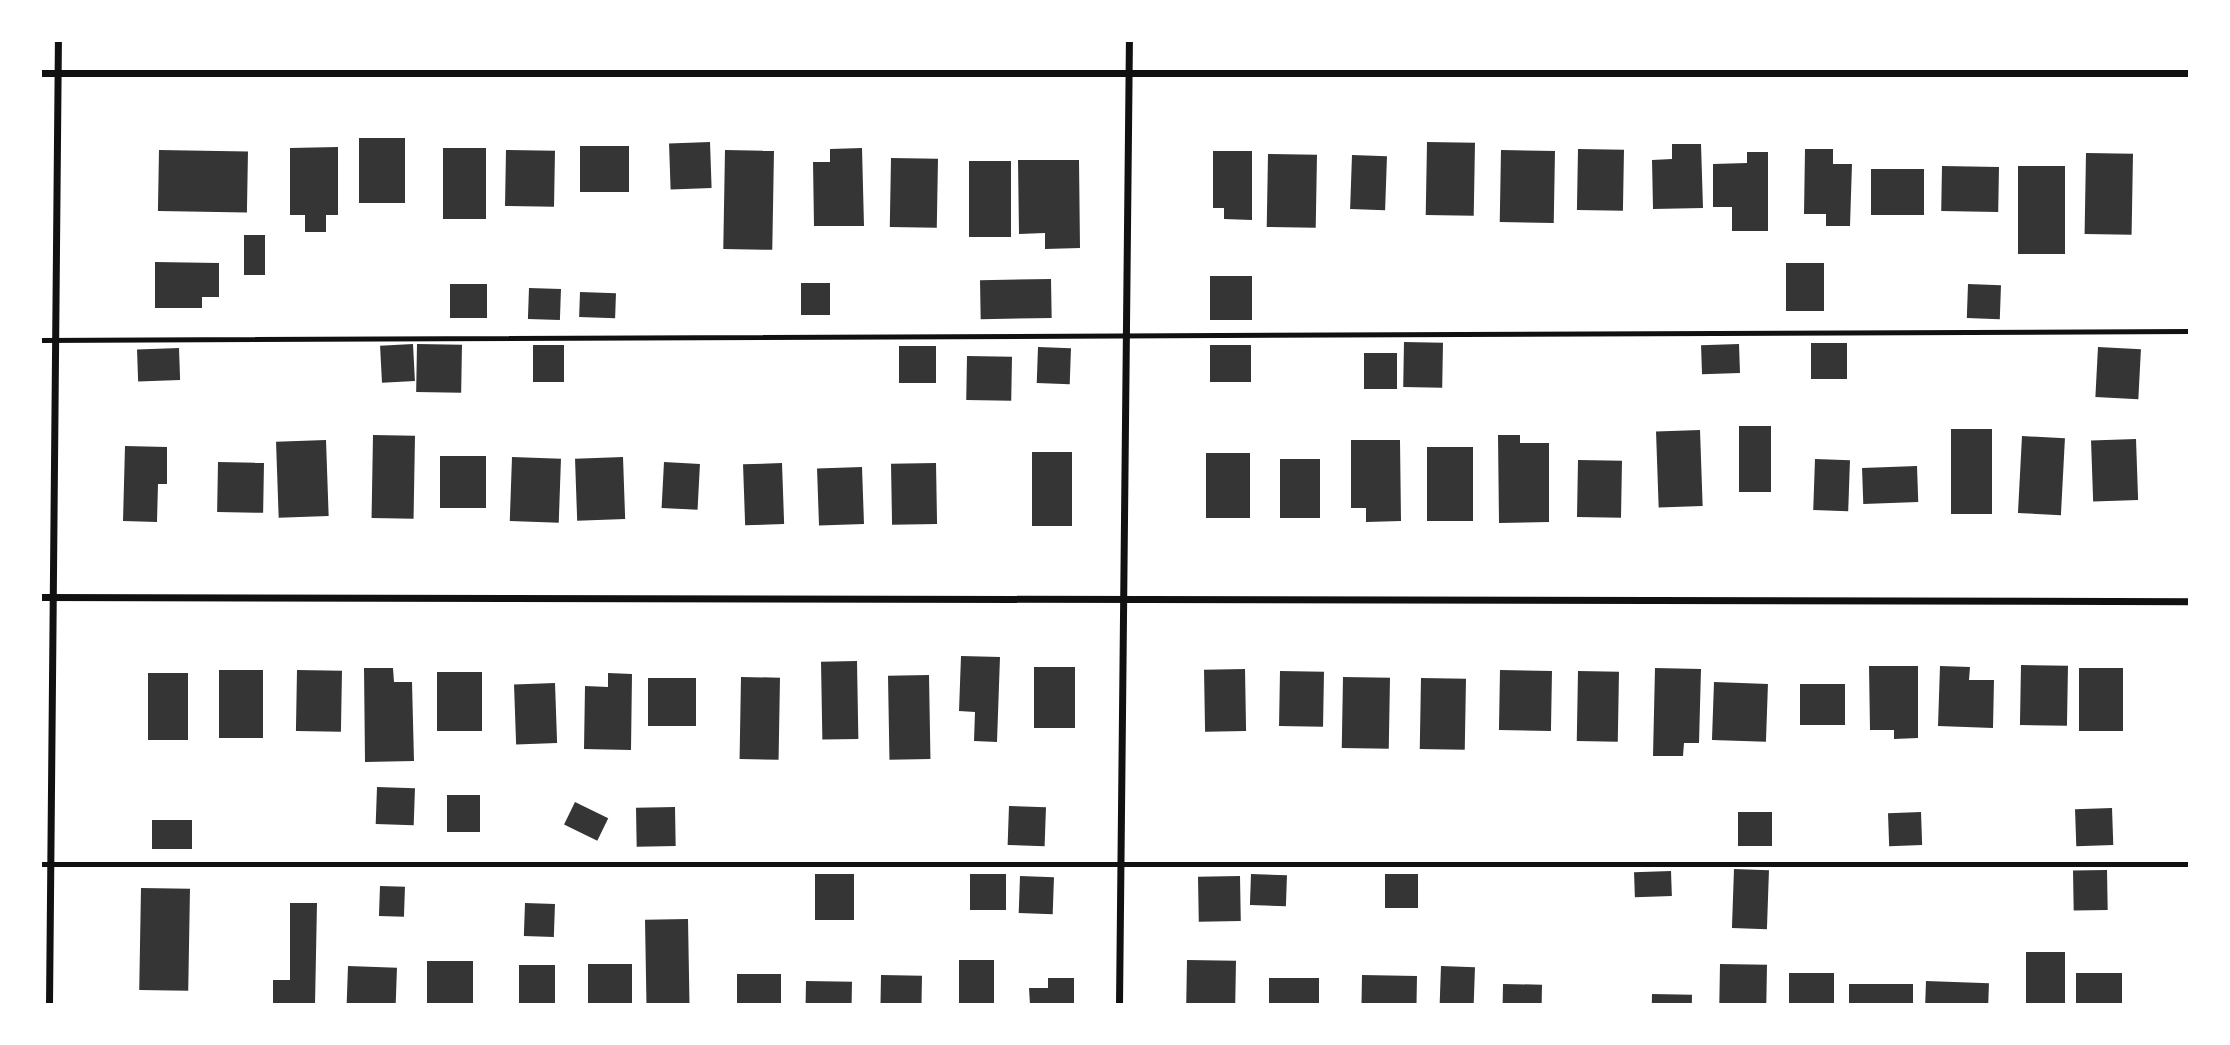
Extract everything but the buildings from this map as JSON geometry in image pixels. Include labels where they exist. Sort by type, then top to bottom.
[{"type":"street","points":[[49,1005],[45,864],[57,341],[58,40]]},
{"type":"street","points":[[1119,1005],[1126,600],[1125,333],[1129,40]]},
{"type":"street","points":[[40,73],[2190,73]]},
{"type":"street","points":[[40,597],[2190,601]]},
{"type":"lane","points":[[40,341],[1125,333],[2190,331]]},
{"type":"lane","points":[[45,864],[1122,861],[2190,864]]}]
